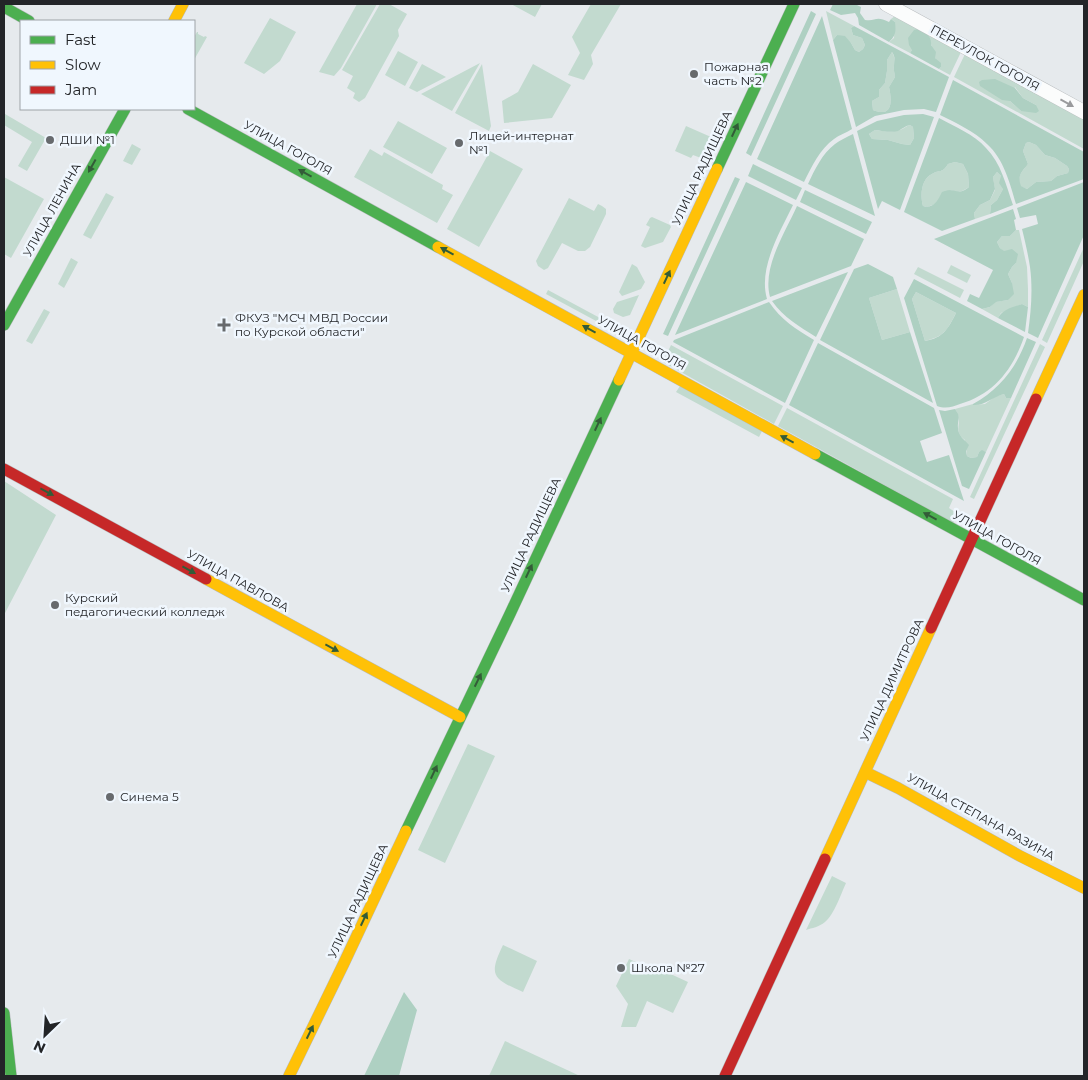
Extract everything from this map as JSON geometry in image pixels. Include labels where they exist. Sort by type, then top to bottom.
[{"type":"main road","points":[[175,20],[183,4]]},
{"type":"main road","name":"УЛИЦА РАДИЩЕВА","points":[[289,1076],[509,616],[794,4]]},
{"type":"main road","points":[[4,7],[27,20]]},
{"type":"main road","name":"УЛИЦА ЛЕНИНА","points":[[4,325],[124,110]]},
{"type":"main road","name":"УЛИЦА ГОГОЛЯ","points":[[190,110],[767,428],[1084,600]]},
{"type":"main road","name":"УЛИЦА ДИМИТРОВА","points":[[725,1076],[1084,295]]},
{"type":"main road","name":"УЛИЦА ПАВЛОВА","points":[[4,469],[460,717]]},
{"type":"main road","name":"УЛИЦА СТЕПАНА РАЗИНА","points":[[864,772],[898,788],[1020,856],[1084,888]]},
{"type":"main road","points":[[4,1013],[11,1076]]},
{"type":"street","name":"ПЕРЕУЛОК ГОГОЛЯ","points":[[886,4],[1084,112]]},
{"type":"green space","points":[[357,4],[377,4],[341,68],[334,76],[319,72]]},
{"type":"green space","points":[[380,4],[389,4],[407,14],[398,30],[399,36],[365,98],[359,102],[353,98],[355,93],[347,88],[353,76],[342,70]]},
{"type":"green space","points":[[511,4],[542,4],[535,17]]},
{"type":"green space","points":[[591,4],[621,4],[591,55],[593,64],[584,80],[568,75],[580,53],[572,37]]},
{"type":"green space","points":[[833,4],[855,4],[861,7],[860,13],[865,20],[881,19],[889,22],[891,19],[895,22],[894,35],[889,42],[859,25],[855,13],[841,15],[830,10]]},
{"type":"green space","points":[[811,11],[816,14],[751,156],[746,153]]},
{"type":"green space","points":[[826,11],[854,26],[851,28],[853,35],[862,38],[865,45],[863,49],[859,52],[855,50],[851,43],[837,35],[833,40]]},
{"type":"green space","points":[[822,16],[852,129],[829,143],[817,158],[804,182],[757,159]]},
{"type":"green space","points":[[895,16],[918,29],[910,53],[889,42],[894,38],[895,22],[891,19]]},
{"type":"green space","points":[[270,18],[296,32],[280,61],[264,74],[244,63]]},
{"type":"green space","points":[[854,26],[949,77],[936,112],[924,109],[904,110],[875,116],[856,127],[833,40],[837,35],[845,36],[855,50],[859,52],[865,45],[862,38],[853,35],[851,28]],"holes":[[[892,52],[895,77],[889,87],[891,103],[888,110],[880,112],[873,110],[872,101],[879,97],[879,90],[885,83],[887,60]]]},
{"type":"green space","points":[[918,29],[929,37],[931,45],[936,52],[935,58],[941,63],[939,69],[910,53],[912,50],[908,38],[914,30]]},
{"type":"green space","points":[[198,32],[198,34],[207,37],[195,58],[195,35]]},
{"type":"green space","points":[[928,34],[961,52],[950,75],[939,69],[941,67],[935,58]]},
{"type":"green space","points":[[398,51],[418,62],[405,86],[385,75]]},
{"type":"green space","points":[[892,52],[895,77],[889,87],[891,103],[888,110],[880,112],[873,110],[872,101],[879,97],[879,90],[885,83],[887,60]]},
{"type":"green space","points":[[965,54],[1084,119],[1084,149],[954,77]],"holes":[[[1015,87],[1023,98],[1036,105],[1021,111],[1010,101]]]},
{"type":"green space","points":[[480,63],[452,111],[421,94]]},
{"type":"green space","points":[[422,64],[446,77],[417,92],[409,88]]},
{"type":"green space","points":[[482,64],[491,126],[489,131],[455,113]]},
{"type":"green space","points":[[533,64],[571,85],[552,118],[504,123],[502,101],[518,92]]},
{"type":"green space","points":[[995,79],[1015,88],[1023,98],[1036,105],[1039,111],[1036,113],[1021,111],[1010,101],[1002,100],[980,86],[979,82],[982,80]]},
{"type":"green space","points":[[953,80],[1084,152],[1084,179],[1016,204],[1006,172],[993,150],[971,131],[940,115]],"holes":[[[1029,142],[1036,145],[1045,155],[1055,158],[1069,169],[1068,173],[1057,176],[1051,181],[1036,182],[1027,189],[1021,186],[1020,179],[1028,164],[1023,151],[1026,143]]]},
{"type":"green space","points":[[5,114],[46,138],[27,171],[18,166],[32,142],[4,125]]},
{"type":"green space","points":[[923,114],[934,117],[900,210],[882,201],[878,209],[857,131],[877,121],[904,115]],"holes":[[[910,125],[913,127],[914,138],[910,145],[888,140],[872,139],[869,134],[875,130],[892,132]]]},
{"type":"green space","points":[[939,118],[976,139],[991,154],[996,160],[1013,205],[990,214],[991,205],[997,200],[1003,189],[999,183],[1001,176],[997,172],[993,177],[995,189],[990,200],[980,205],[974,213],[975,219],[942,231],[904,212]],"holes":[[[955,162],[963,164],[968,174],[969,187],[961,191],[947,190],[942,192],[933,205],[923,206],[922,188],[928,176],[942,170],[948,164]]]},
{"type":"green space","points":[[398,121],[447,148],[432,174],[383,147]]},
{"type":"green space","points":[[910,125],[913,127],[914,138],[910,145],[888,140],[872,139],[869,134],[875,130],[896,131]]},
{"type":"green space","points":[[686,126],[711,137],[701,158],[693,155],[691,158],[675,151]]},
{"type":"green space","points":[[853,134],[875,216],[808,184],[826,152]]},
{"type":"green space","points":[[1029,142],[1036,145],[1045,155],[1055,158],[1067,166],[1069,169],[1068,173],[1057,176],[1051,181],[1036,182],[1027,189],[1020,186],[1020,176],[1028,164],[1023,151],[1026,143]]},
{"type":"green space","points":[[132,144],[141,149],[132,165],[123,161]]},
{"type":"green space","points":[[370,149],[382,156],[384,152],[443,185],[442,189],[453,195],[437,223],[354,177]]},
{"type":"green space","points":[[490,151],[523,169],[479,247],[447,229]]},
{"type":"green space","points":[[955,162],[963,164],[968,174],[969,187],[960,192],[950,190],[935,204],[923,206],[922,193],[928,176]]},
{"type":"green space","points":[[753,164],[802,188],[796,200],[748,176]]},
{"type":"green space","points":[[997,172],[1001,176],[1003,189],[997,200],[991,205],[990,214],[975,219],[974,213],[980,205],[990,200],[995,190],[993,177]]},
{"type":"green space","points":[[4,177],[44,199],[11,258],[4,254]]},
{"type":"green space","points":[[735,177],[740,179],[668,336],[663,334]]},
{"type":"green space","points":[[746,182],[793,205],[777,238],[768,263],[765,275],[767,299],[675,335]]},
{"type":"green space","points":[[1084,182],[1084,235],[1038,338],[1028,333],[1031,275],[1022,229],[1038,224],[1036,215],[1020,218],[1017,208]]},
{"type":"green space","points":[[805,190],[872,222],[866,234],[800,202]]},
{"type":"green space","points":[[106,193],[114,197],[91,239],[83,235]]},
{"type":"green space","points":[[569,198],[594,211],[598,204],[606,209],[606,214],[590,247],[585,251],[578,251],[562,243],[548,268],[544,270],[538,266],[536,261]]},
{"type":"green space","points":[[797,206],[864,239],[851,266],[770,297],[768,286],[772,262]]},
{"type":"green space","points":[[1013,209],[1016,219],[1014,220],[1016,230],[1010,236],[1002,236],[997,242],[1004,251],[1012,249],[1018,254],[1016,263],[1008,274],[1014,294],[1008,300],[996,302],[990,307],[982,309],[967,301],[970,294],[979,298],[993,270],[934,239]]},
{"type":"green space","points":[[652,217],[671,227],[663,242],[645,248],[641,246],[650,227],[646,225]]},
{"type":"green space","points":[[1016,230],[1019,230],[1027,267],[1028,307],[1022,304],[1001,313],[998,318],[982,309],[990,307],[995,302],[1008,300],[1012,283],[1008,274],[1016,263],[1000,248],[997,242],[1002,236],[1010,236]]},
{"type":"green space","points":[[1084,247],[1084,261],[1047,343],[1042,340]]},
{"type":"green space","points":[[71,258],[78,262],[64,288],[58,284]]},
{"type":"green space","points":[[632,264],[637,267],[645,282],[641,289],[622,296],[619,292]]},
{"type":"green space","points":[[868,264],[893,277],[897,289],[869,298],[882,340],[910,332],[933,403],[820,340],[854,269]]},
{"type":"green space","points":[[951,265],[971,275],[967,283],[947,273]]},
{"type":"green space","points":[[918,267],[964,290],[960,298],[914,274]]},
{"type":"green space","points":[[848,272],[816,337],[787,317],[772,301]]},
{"type":"green space","points":[[914,279],[1024,337],[1008,370],[992,387],[972,400],[952,407],[937,406],[904,298]],"holes":[[[916,292],[956,313],[941,335],[925,341],[912,299]]]},
{"type":"green space","points":[[897,289],[910,332],[882,340],[869,298]]},
{"type":"green space","points":[[548,290],[600,318],[598,322],[546,294]]},
{"type":"green space","points":[[916,292],[956,313],[945,332],[925,341],[912,299]]},
{"type":"green space","points":[[639,295],[630,315],[623,317],[614,313],[613,309],[617,302]]},
{"type":"green space","points":[[769,302],[784,319],[814,340],[785,403],[673,342],[674,340]]},
{"type":"green space","points":[[1022,304],[1028,307],[1025,332],[998,318],[1005,310]]},
{"type":"green space","points":[[44,309],[50,312],[32,344],[26,341]]},
{"type":"green space","points":[[1027,338],[1036,342],[1011,398],[1006,398],[1004,394],[981,404],[973,405],[999,384],[1013,368]]},
{"type":"green space","points":[[818,343],[934,408],[942,433],[920,441],[927,462],[949,455],[964,501],[789,405]]},
{"type":"green space","points":[[1040,344],[1045,347],[974,499],[970,497]]},
{"type":"green space","points":[[671,345],[783,406],[774,424],[663,362]]},
{"type":"green space","points":[[680,386],[762,431],[759,437],[676,392]]},
{"type":"green space","points":[[1004,394],[1006,398],[1011,398],[986,452],[979,452],[977,457],[971,458],[967,456],[965,440],[959,433],[959,418],[955,409],[973,404],[985,404],[996,396]]},
{"type":"green space","points":[[787,408],[953,499],[949,508],[958,514],[953,523],[778,426]]},
{"type":"green space","points":[[955,409],[959,417],[958,431],[969,445],[966,451],[967,456],[971,458],[977,457],[982,450],[986,452],[969,489],[962,486],[939,410]]},
{"type":"green space","points":[[4,481],[56,515],[4,615]]},
{"type":"green space","points":[[468,744],[495,756],[445,863],[418,850]]},
{"type":"green space","points":[[832,876],[846,883],[837,904],[825,922],[806,930]]},
{"type":"green space","points":[[503,945],[537,961],[523,992],[505,984],[496,975],[498,955]]},
{"type":"green space","points":[[629,959],[649,968],[651,965],[688,982],[673,1013],[647,1001],[636,1027],[621,1027],[628,1004],[616,986]]},
{"type":"green space","points":[[404,992],[417,1010],[399,1076],[364,1076]]},
{"type":"green space","points":[[505,1041],[580,1076],[489,1076]]},
{"type":"traffic: fast","points":[[717,169],[794,4]]},
{"type":"traffic: fast","points":[[4,7],[27,20]]},
{"type":"traffic: fast","points":[[4,325],[124,110]]},
{"type":"traffic: fast","points":[[190,110],[438,247]]},
{"type":"traffic: fast","points":[[406,831],[619,380]]},
{"type":"traffic: fast","points":[[815,454],[1084,600]]},
{"type":"traffic: fast","points":[[4,1013],[11,1076]]},
{"type":"traffic: slow","points":[[175,20],[183,4]]},
{"type":"traffic: slow","points":[[619,380],[717,169]]},
{"type":"traffic: slow","points":[[438,247],[815,454]]},
{"type":"traffic: slow","points":[[1036,399],[1084,295]]},
{"type":"traffic: slow","points":[[206,579],[460,717]]},
{"type":"traffic: slow","points":[[825,859],[931,628]]},
{"type":"traffic: slow","points":[[865,772],[898,788],[1020,856],[1084,888]]},
{"type":"traffic: slow","points":[[289,1076],[406,831]]},
{"type":"traffic: jam","points":[[931,628],[1036,399]]},
{"type":"traffic: jam","points":[[4,469],[206,579]]},
{"type":"traffic: jam","points":[[725,1076],[825,859]]},
{"type":"place","name":"Пожарная часть №2","points":[[694,74]]},
{"type":"place","name":"ДШИ №1","points":[[50,140]]},
{"type":"place","name":"Лицей-интернат №1","points":[[459,143]]},
{"type":"place","name":"ФКУЗ \"МСЧ МВД России по Курской области\"","points":[[224,325]]},
{"type":"place","name":"Курский педагогический колледж","points":[[55,605]]},
{"type":"place","name":"Синема 5","points":[[110,797]]},
{"type":"place","name":"Школа №27","points":[[621,968]]}]
